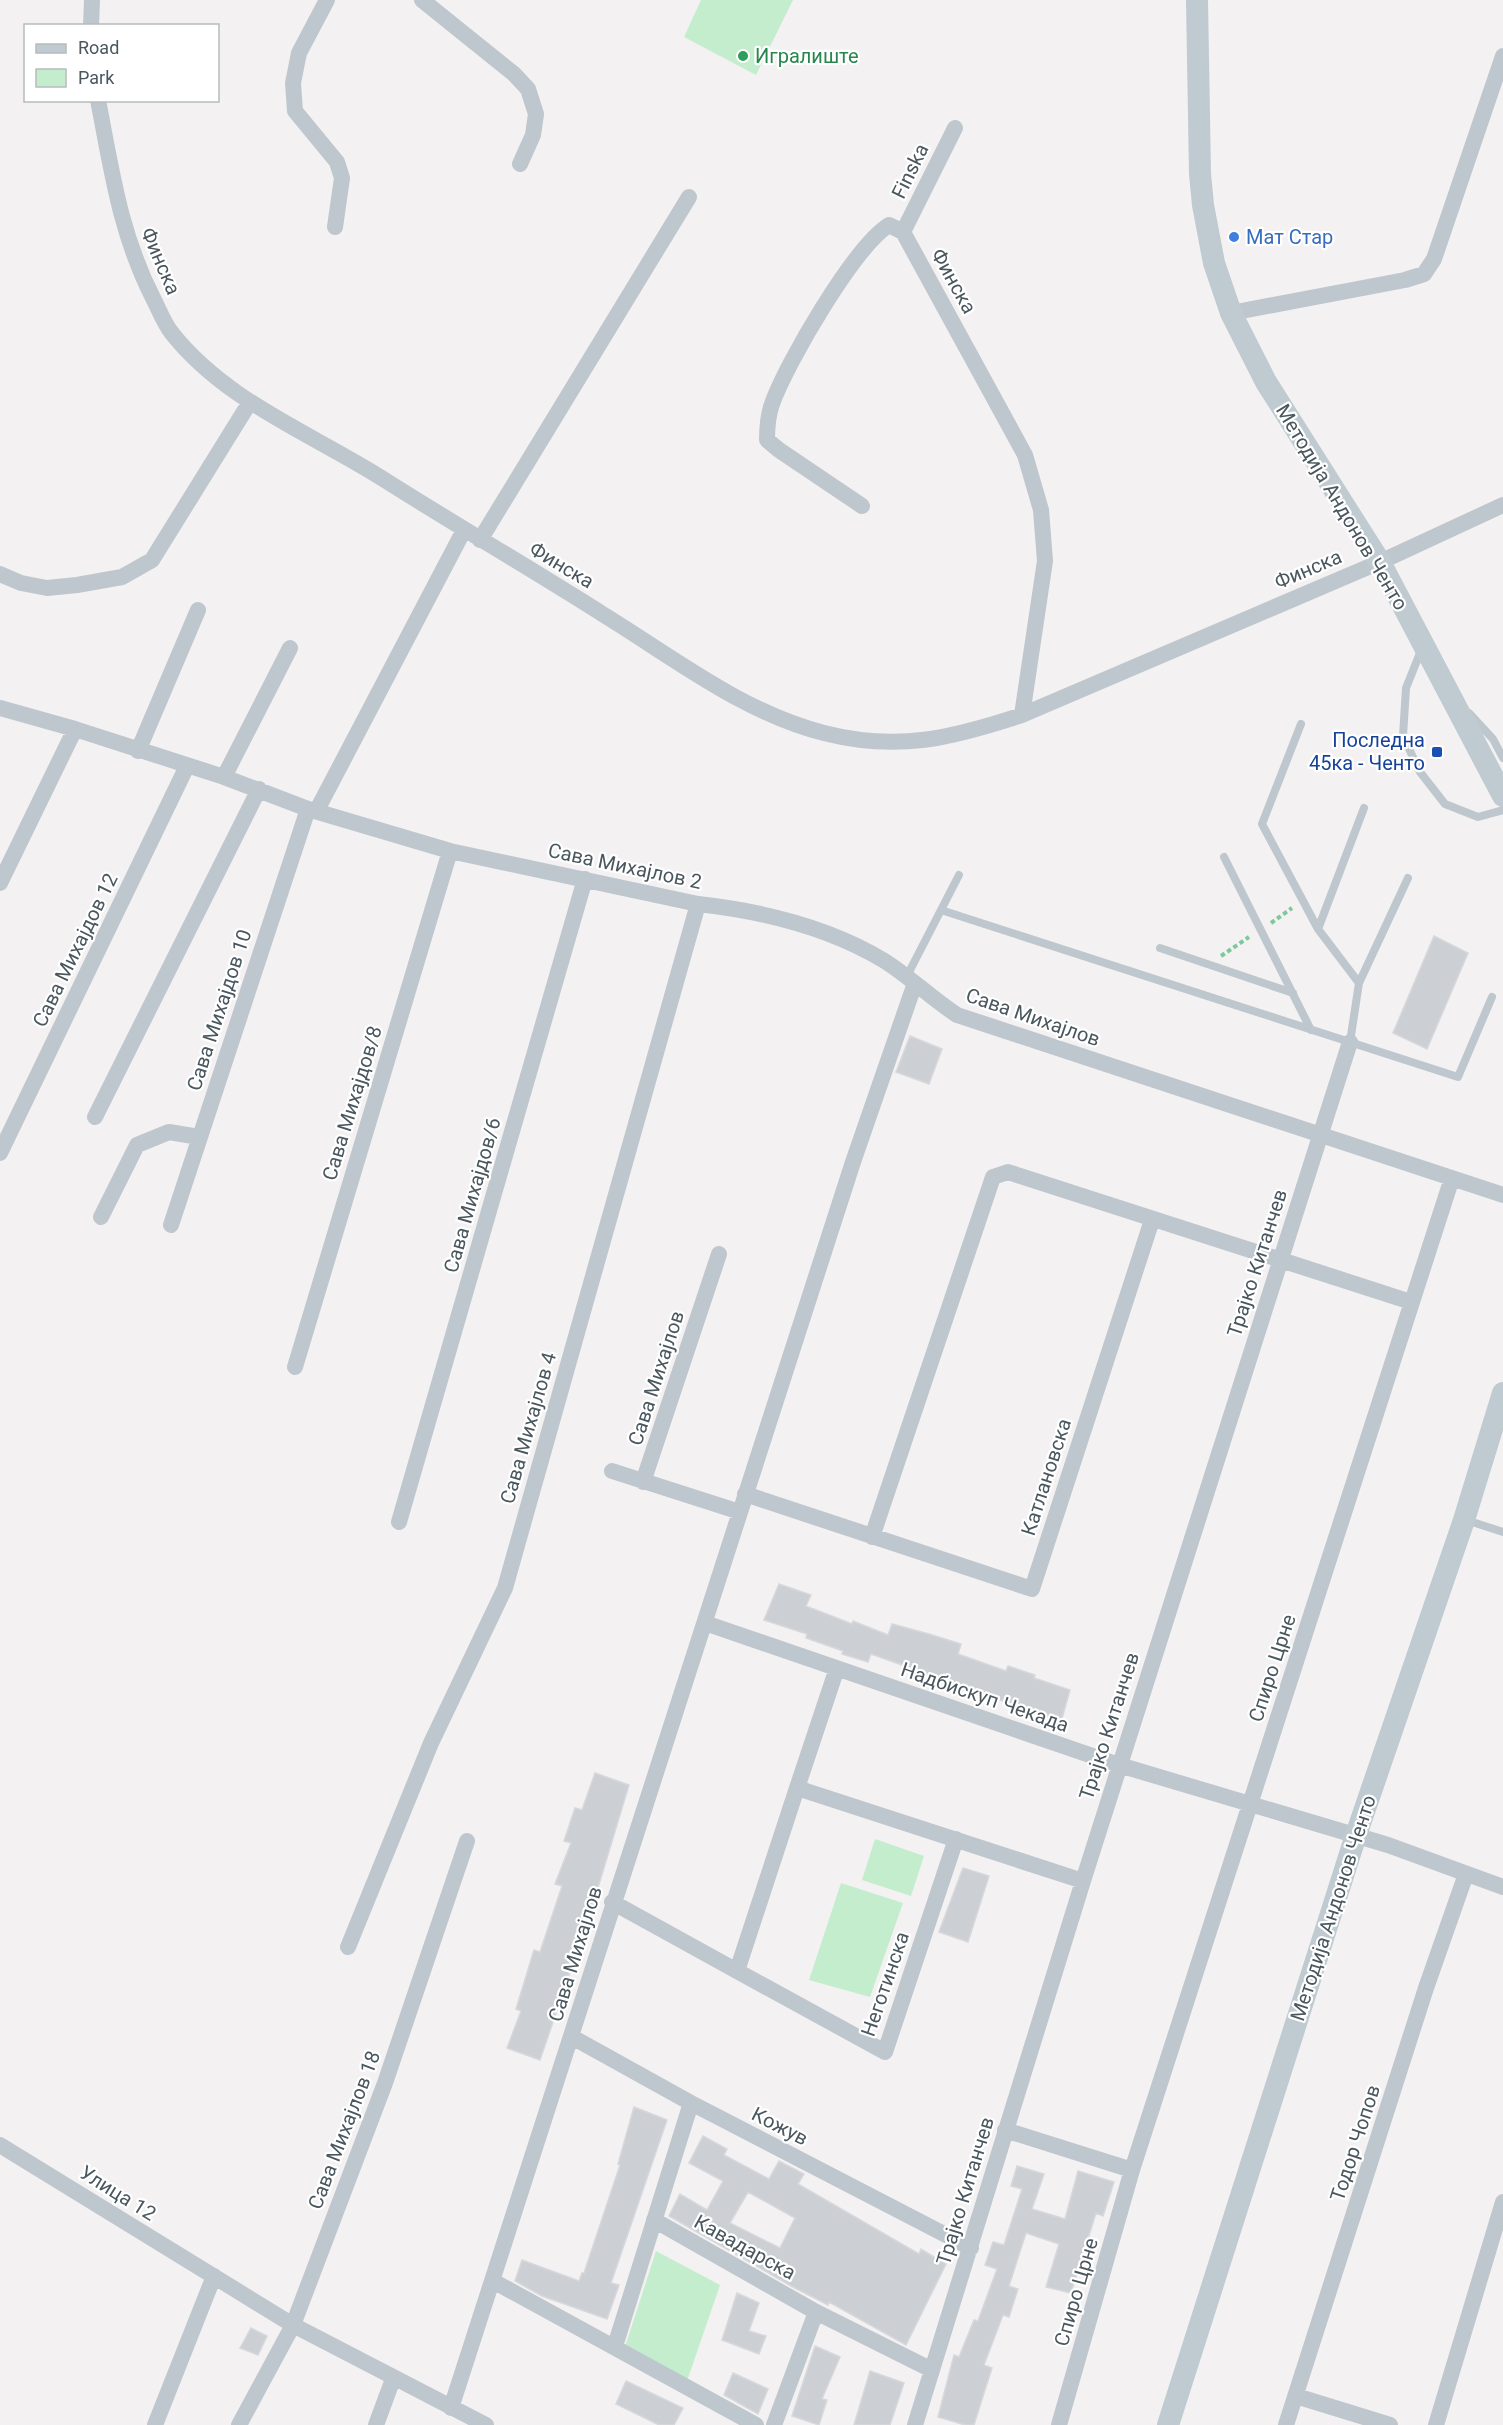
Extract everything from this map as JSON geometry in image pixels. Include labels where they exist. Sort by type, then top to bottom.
[{"type":"main road","name":"Методија Андонов Ченто","points":[[1197,0],[1199,163],[1203,205],[1214,263],[1231,314],[1266,382],[1380,562],[1503,796]]},
{"type":"main road","name":"Методија Андонов Ченто","points":[[1168,2425],[1356,1835],[1464,1520],[1503,1393]]},
{"type":"street","points":[[327,0],[299,53],[293,83],[295,111],[337,162],[341,187],[335,227]]},
{"type":"street","points":[[422,0],[514,74],[528,89],[536,114],[533,135],[520,164]]},
{"type":"street","points":[[90,2],[92,24]]},
{"type":"street","points":[[1231,314],[1405,280],[1424,274],[1434,259],[1503,56]]},
{"type":"street","name":"Финска","points":[[98,102],[118,206],[135,262],[169,330],[209,375],[742,699],[784,719],[823,733],[872,742],[928,741],[975,731],[1022,715],[1380,562],[1503,505]]},
{"type":"street","name":"Finska","points":[[903,232],[955,128]]},
{"type":"street","points":[[480,540],[689,197]]},
{"type":"street","points":[[862,506],[779,450],[767,440],[767,428],[772,405],[788,366],[853,264],[888,225],[903,232]]},
{"type":"street","name":"Финска","points":[[903,232],[1025,455],[1041,510],[1045,561],[1022,715]]},
{"type":"street","points":[[0,574],[21,583],[47,588],[122,577],[152,560],[250,402]]},
{"type":"street","points":[[312,809],[464,530]]},
{"type":"street","points":[[138,751],[198,610]]},
{"type":"street","points":[[224,777],[290,648]]},
{"type":"street","name":"Сава Михајлов 2","points":[[0,708],[75,729],[224,777],[312,809],[450,851],[698,903],[733,908],[802,925],[856,946],[911,980]]},
{"type":"street","points":[[0,884],[75,729]]},
{"type":"street","name":"Сава Михајдов 12","points":[[0,1153],[188,766]]},
{"type":"street","points":[[95,1117],[259,789]]},
{"type":"street","name":"Сава Михајдов 10","points":[[171,1225],[312,809]]},
{"type":"street","name":"Сава Михајдов/8","points":[[295,1367],[450,851]]},
{"type":"street","name":"Сава Михајдов/6","points":[[399,1522],[585,879]]},
{"type":"street","name":"Сава Михајлов 4","points":[[348,1947],[431,1743],[505,1588],[698,903]]},
{"type":"street","name":"Сава Михајлов","points":[[451,2408],[572,2037],[612,1902],[705,1623],[911,980],[957,1015],[1503,1195]]},
{"type":"street","name":"Трајко Китанчев","points":[[915,2425],[1119,1765],[1350,1042]]},
{"type":"street","points":[[101,1217],[137,1145],[169,1132],[199,1137]]},
{"type":"street","points":[[873,1537],[993,1178],[1008,1172],[1411,1302]]},
{"type":"street","name":"Спиро Црне","points":[[1059,2425],[1132,2170],[1452,1178]]},
{"type":"street","name":"Катлановска","points":[[745,1494],[1032,1589],[1152,1220]]},
{"type":"street","name":"Сава Михајлов","points":[[643,1482],[719,1254]]},
{"type":"street","points":[[612,1471],[740,1512]]},
{"type":"street","name":"Надбискуп Чекада","points":[[705,1623],[1119,1765],[1356,1835],[1503,1887]]},
{"type":"street","points":[[737,1971],[837,1668]]},
{"type":"street","points":[[797,1788],[1083,1881]]},
{"type":"street","name":"Неготинска","points":[[612,1902],[885,2052],[956,1839]]},
{"type":"street","name":"Сава Михајлов 18","points":[[239,2425],[293,2325],[385,2083],[467,1841]]},
{"type":"street","name":"Тодор Чопов","points":[[1286,2425],[1423,2000],[1467,1874]]},
{"type":"street","name":"Кожув","points":[[572,2037],[691,2103],[971,2248]]},
{"type":"street","points":[[615,2346],[691,2103]]},
{"type":"street","points":[[1005,2130],[1132,2170]]},
{"type":"street","name":"Улица 12","points":[[0,2145],[214,2276]]},
{"type":"street","points":[[1436,2425],[1503,2202]]},
{"type":"street","name":"Кавадарска","points":[[654,2220],[816,2312],[932,2370]]},
{"type":"street","points":[[155,2425],[214,2276],[293,2325],[478,2423]]},
{"type":"street","points":[[493,2281],[756,2425]]},
{"type":"street","points":[[774,2425],[816,2312]]},
{"type":"street","points":[[376,2425],[393,2379]]},
{"type":"street","points":[[1296,2396],[1390,2425]]},
{"type":"lane","points":[[1423,645],[1406,688],[1403,736],[1420,772],[1445,804],[1478,817],[1503,810]]},
{"type":"lane","points":[[1450,692],[1493,739],[1503,758]]},
{"type":"lane","points":[[1301,724],[1262,824],[1318,929],[1359,983]]},
{"type":"lane","points":[[1318,929],[1364,808]]},
{"type":"lane","points":[[1224,856],[1311,1030]]},
{"type":"lane","points":[[911,980],[941,910],[959,876]]},
{"type":"lane","points":[[1350,1042],[1359,983],[1408,878]]},
{"type":"lane","points":[[941,910],[1458,1077],[1492,997]]},
{"type":"lane","points":[[1160,948],[1293,993]]},
{"type":"lane","points":[[1464,1520],[1503,1532]]},
{"type":"green space","name":"Игралиште","points":[[701,0],[793,0],[756,75],[684,37]]},
{"type":"green space","points":[[875,1839],[924,1856],[911,1896],[862,1880]]},
{"type":"green space","points":[[841,1883],[903,1903],[870,1997],[809,1980]]},
{"type":"green space","points":[[656,2251],[720,2285],[687,2381],[625,2347]]},
{"type":"building","points":[[1434,936],[1468,953],[1427,1049],[1393,1033]]},
{"type":"building","points":[[910,1036],[942,1049],[929,1084],[896,1072]]},
{"type":"building","points":[[779,1584],[811,1595],[806,1606],[852,1624],[853,1621],[888,1635],[892,1624],[929,1634],[961,1644],[958,1654],[1006,1671],[1008,1666],[1035,1675],[1034,1678],[1070,1690],[1061,1722],[1034,1713],[1035,1710],[957,1688],[958,1685],[918,1674],[919,1671],[871,1654],[868,1662],[842,1654],[843,1651],[806,1638],[807,1634],[764,1620]]},
{"type":"building","points":[[595,1773],[629,1785],[591,1911],[540,2060],[507,2048],[521,2011],[516,2009],[534,1950],[540,1952],[562,1886],[555,1884],[571,1843],[564,1841],[575,1808],[582,1810]]},
{"type":"building","points":[[963,1868],[989,1876],[968,1942],[939,1932]]},
{"type":"building","points":[[634,2107],[667,2120],[611,2283],[619,2285],[607,2319],[542,2296],[515,2281],[522,2260],[579,2281],[584,2273],[620,2165],[618,2164]]},
{"type":"building","points":[[703,2136],[727,2149],[724,2155],[769,2179],[779,2161],[804,2174],[798,2184],[919,2254],[921,2249],[946,2264],[906,2345],[829,2302],[828,2305],[793,2287],[669,2216],[680,2194],[707,2210],[723,2181],[689,2163]],"holes":[[[748,2192],[795,2218],[780,2248],[730,2223]]]},
{"type":"building","points":[[1017,2166],[1044,2174],[1032,2209],[1065,2219],[1078,2171],[1114,2182],[1103,2216],[1096,2213],[1071,2293],[1046,2287],[1059,2244],[1026,2233],[1009,2286],[1018,2289],[1009,2317],[1003,2315],[984,2365],[992,2368],[974,2425],[965,2425],[938,2417],[954,2355],[959,2357],[974,2320],[978,2321],[997,2269],[985,2265],[993,2242],[1004,2245],[1022,2189],[1011,2186]]},
{"type":"building","points":[[737,2293],[759,2303],[749,2331],[766,2336],[759,2354],[722,2340]]},
{"type":"building","points":[[251,2328],[267,2336],[258,2355],[240,2348]]},
{"type":"building","points":[[815,2346],[840,2357],[822,2399],[827,2400],[819,2425],[792,2416]]},
{"type":"building","points":[[870,2371],[904,2383],[890,2425],[854,2425]]},
{"type":"building","points":[[733,2373],[768,2389],[758,2414],[724,2395]]},
{"type":"building","points":[[626,2381],[683,2408],[674,2425],[659,2425],[616,2404]]},
{"type":"place","name":"Игралиште","points":[[743,56]]},
{"type":"place","name":"Мат Стар","points":[[1234,237]]},
{"type":"place","name":"Последна 45ка - Ченто","points":[[1437,752]]}]
